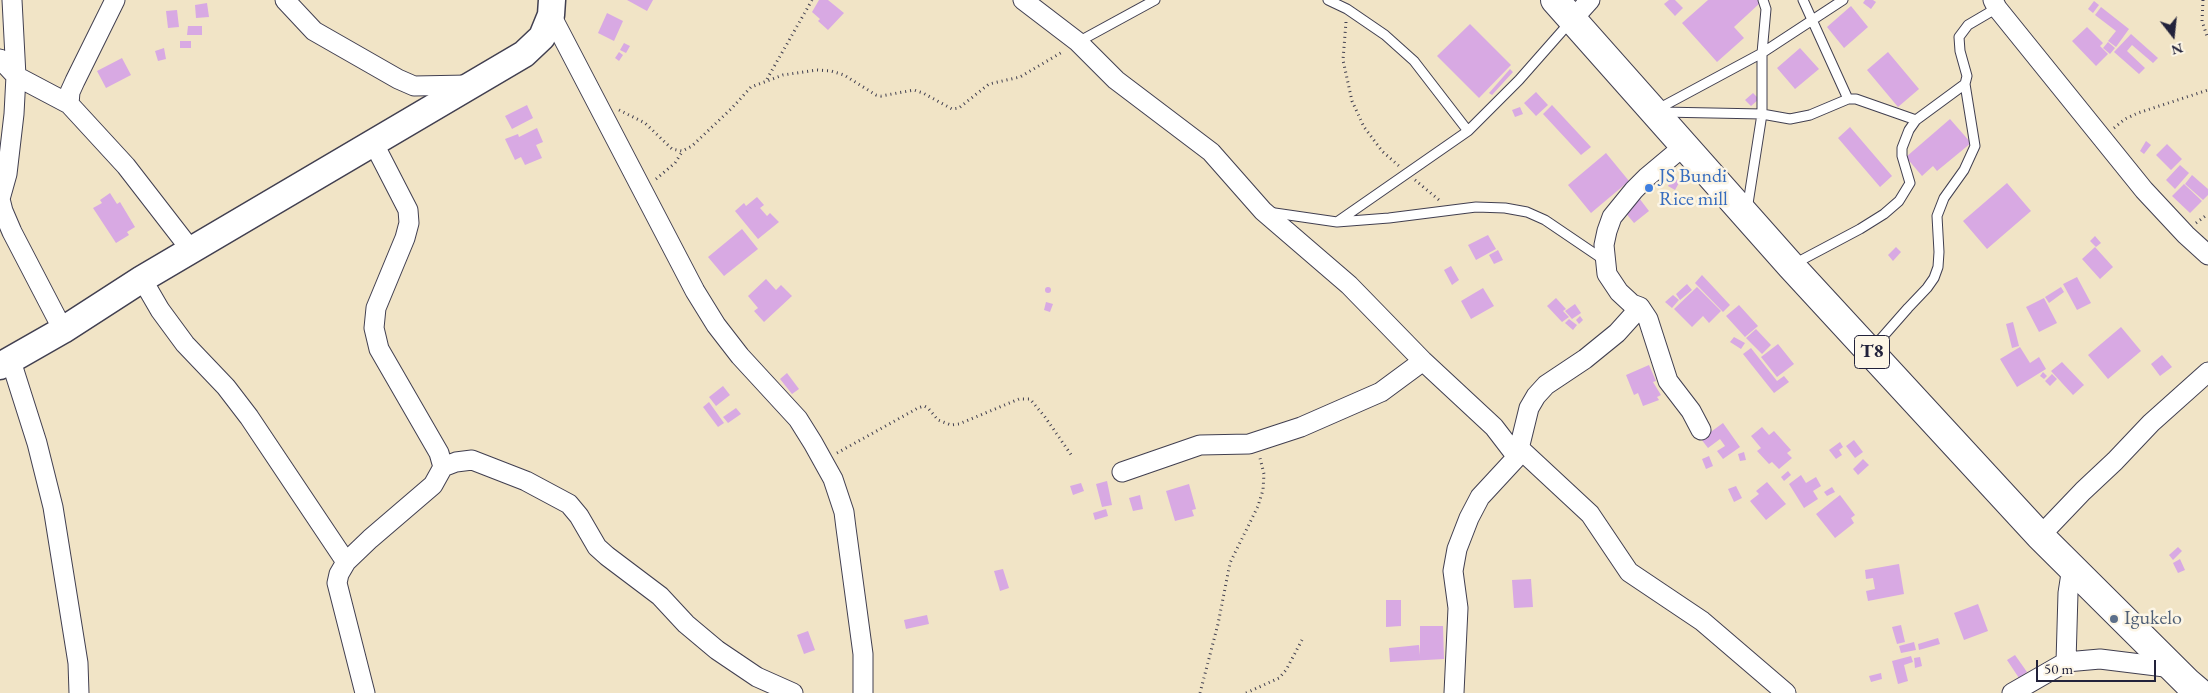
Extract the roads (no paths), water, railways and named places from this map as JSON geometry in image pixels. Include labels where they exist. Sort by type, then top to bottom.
[{"type":"highway","name":"T8","points":[[1564,10],[1791,266],[2040,536],[2200,693]]},
{"type":"street","points":[[12,0],[16,76],[12,145],[0,200],[2,211],[64,330]]},
{"type":"street","points":[[70,104],[70,92],[75,80],[115,0]]},
{"type":"street","points":[[285,0],[314,31],[398,79],[414,86],[469,85]]},
{"type":"street","points":[[1023,0],[1078,42],[1116,80],[1211,152],[1263,211],[1349,285],[1423,361],[1494,427],[1518,453],[1590,514],[1629,572],[1702,621],[1786,693]]},
{"type":"street","points":[[1564,10],[1590,0]]},
{"type":"street","points":[[1995,4],[2144,190],[2186,235],[2208,255]]},
{"type":"street","points":[[79,693],[76,654],[53,506],[37,443],[5,362],[64,330],[142,279],[524,54],[542,37],[552,7]]},
{"type":"street","points":[[552,7],[598,107],[643,189],[695,291],[716,325],[740,356],[798,419],[833,478],[844,512],[863,654],[863,693]]},
{"type":"street","points":[[0,59],[16,76],[70,104],[126,166],[191,250]]},
{"type":"street","points":[[374,144],[408,210],[409,223],[405,238],[376,308],[374,328],[379,349],[436,448],[443,467]]},
{"type":"street","points":[[1684,146],[1647,177],[1612,217],[1604,245],[1604,260],[1610,279],[1619,292],[1632,304],[1640,307],[1648,319],[1668,381],[1691,411],[1701,430]]},
{"type":"street","points":[[142,279],[160,310],[185,344],[226,387],[249,417],[346,562]]},
{"type":"street","points":[[1454,693],[1458,608],[1453,571],[1458,549],[1469,518],[1480,496],[1518,453],[1529,408],[1536,396],[1546,385],[1585,359],[1617,333],[1635,313],[1632,304]]},
{"type":"street","points":[[1122,472],[1200,445],[1249,444],[1301,427],[1381,392],[1408,374],[1423,361]]},
{"type":"street","points":[[2040,536],[2083,491],[2208,372]]},
{"type":"street","points":[[365,693],[337,583],[338,574],[346,562],[433,486],[443,467],[456,462],[472,460],[526,481],[569,504],[579,516],[597,547],[660,596],[686,624],[716,650],[757,677],[793,693]]},
{"type":"street","points":[[2066,662],[2068,594],[2072,567]]},
{"type":"street","points":[[2012,693],[2066,662],[2100,659],[2173,668]]},
{"type":"lane","points":[[1078,42],[1155,0]]},
{"type":"lane","points":[[1328,0],[1347,9],[1386,35],[1414,61],[1468,130]]},
{"type":"lane","points":[[1746,215],[1762,114],[1762,53],[1766,21],[1766,9],[1763,0]]},
{"type":"lane","points":[[1802,0],[1848,99]]},
{"type":"lane","points":[[1654,111],[1762,53],[1843,0]]},
{"type":"lane","points":[[1871,352],[1908,308],[1928,288],[1938,267],[1937,216],[1944,198],[1964,170],[1975,146],[1965,84],[1967,76],[1960,51],[1960,37],[1968,25],[1995,4]]},
{"type":"lane","points":[[1337,222],[1468,130],[1519,80],[1564,10]]},
{"type":"lane","points":[[1791,266],[1860,229],[1884,214],[1899,201],[1910,183],[1909,174],[1902,156],[1902,148],[1909,130],[1916,120],[1965,84]]},
{"type":"lane","points":[[1654,111],[1762,114],[1790,119],[1800,118],[1848,99],[1856,99],[1916,120]]},
{"type":"lane","points":[[1263,211],[1337,222],[1389,218],[1452,209],[1505,208],[1527,212],[1545,220],[1604,260]]},
{"type":"place","name":"JS Bundi Rice mill","points":[[1649,188]]},
{"type":"place","name":"Igukelo","points":[[2114,619]]}]
